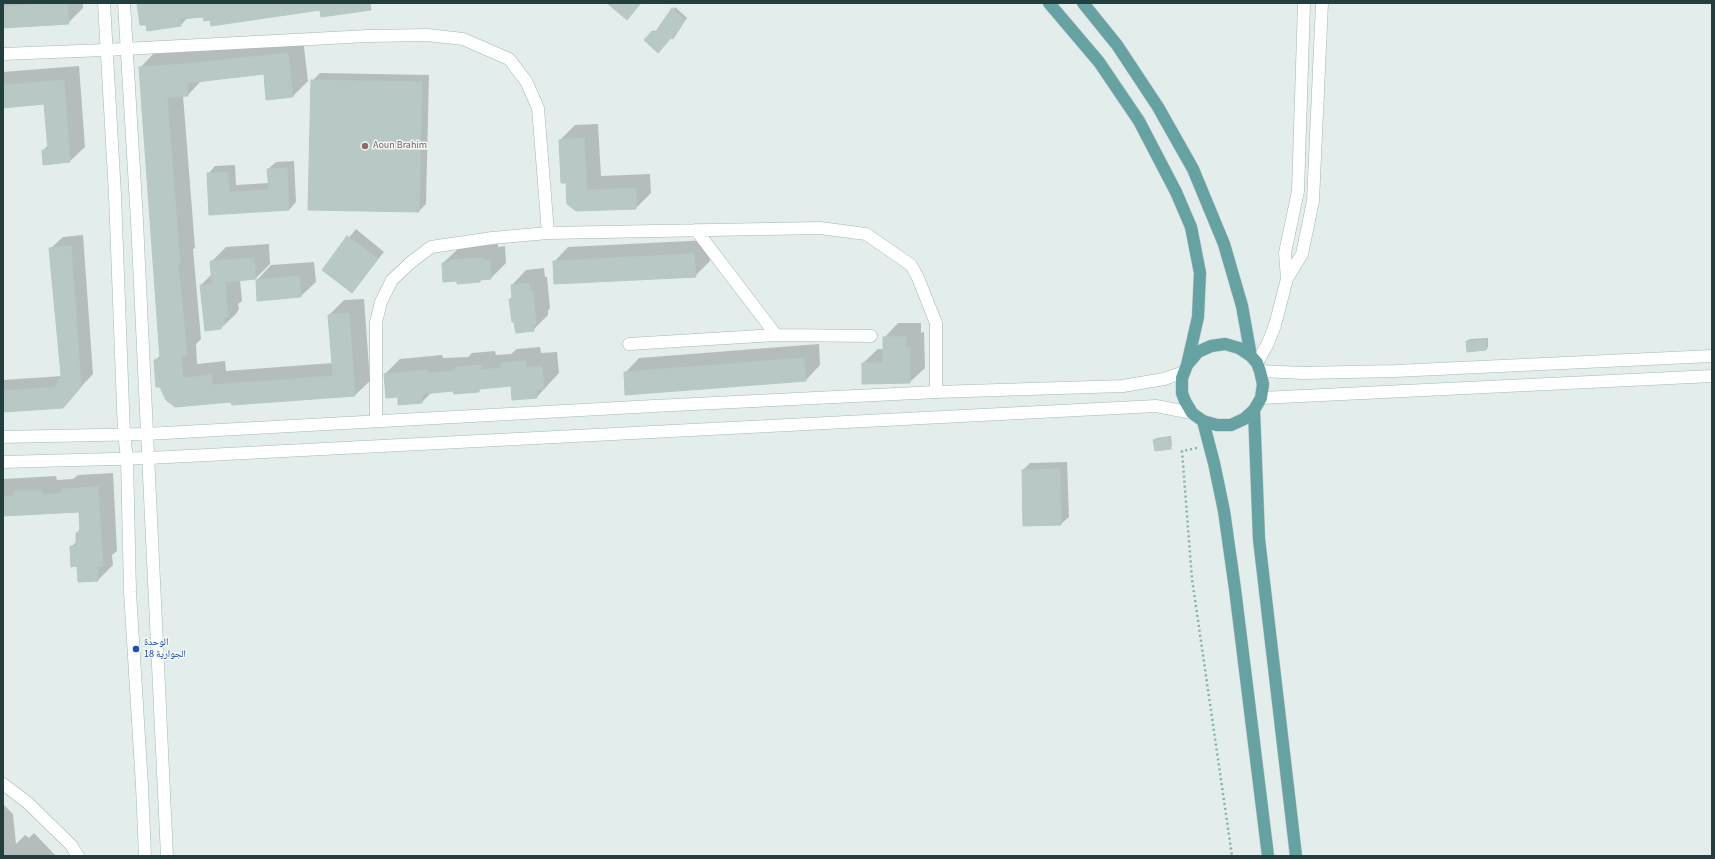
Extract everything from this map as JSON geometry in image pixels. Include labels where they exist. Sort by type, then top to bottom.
[{"type":"main road","points":[[104,3],[115,195],[124,434],[127,458],[130,592],[145,856]]},
{"type":"main road","points":[[124,3],[137,221],[146,434],[149,458],[167,856]]},
{"type":"main road","points":[[1048,3],[1099,62],[1139,121],[1176,192],[1191,227],[1200,272],[1198,317],[1182,378],[1182,392],[1192,413],[1203,421],[1217,425],[1231,425],[1244,419],[1254,410],[1261,398],[1263,384],[1224,244],[1193,169],[1158,107],[1117,45],[1083,3]]},
{"type":"main road","points":[[1287,279],[1285,253],[1298,191],[1304,3]]},
{"type":"main road","points":[[1256,363],[1268,343],[1275,325],[1287,279],[1302,254],[1313,201],[1322,3]]},
{"type":"main road","points":[[3,54],[368,36],[427,35],[463,39],[509,59],[526,81],[538,108],[548,233]]},
{"type":"main road","points":[[376,420],[376,322],[381,302],[392,280],[410,263],[431,247],[492,238],[548,233],[820,228],[866,234],[911,265],[918,278],[936,323],[936,392]]},
{"type":"main road","points":[[696,230],[776,336]]},
{"type":"main road","points":[[629,344],[776,336],[871,336]]},
{"type":"main road","points":[[3,437],[146,434],[376,420],[936,392],[1123,386],[1164,379],[1185,368],[1198,352],[1211,346],[1225,344],[1239,348],[1256,363],[1303,373],[1395,371],[1712,356]]},
{"type":"main road","points":[[1261,398],[1712,376]]},
{"type":"main road","points":[[3,462],[149,458],[1156,406],[1192,413]]},
{"type":"main road","points":[[1254,410],[1259,539],[1296,856]]},
{"type":"main road","points":[[1203,421],[1224,512],[1236,589],[1268,856]]},
{"type":"main road","points":[[3,784],[27,802],[71,845],[78,856]]},
{"type":"path","points":[[1210,447],[1182,451],[1192,579],[1232,856]]},
{"type":"building","points":[[67,3],[69,24],[3,28],[3,7]]},
{"type":"building","points":[[137,3],[370,3],[371,10],[321,17],[320,10],[211,26],[210,20],[204,21],[203,17],[180,19],[181,26],[147,31],[146,25],[140,25]]},
{"type":"building","points":[[607,3],[641,3],[627,20]]},
{"type":"building","points":[[672,8],[685,20],[673,39],[671,38],[658,53],[644,40],[652,31],[654,34]]},
{"type":"building","points":[[288,53],[293,97],[266,100],[264,74],[187,83],[188,96],[167,97],[180,263],[178,264],[187,355],[181,355],[183,378],[211,375],[212,385],[333,376],[328,315],[349,313],[355,396],[232,405],[231,402],[175,407],[166,400],[160,387],[156,387],[154,360],[160,359],[139,67],[186,64]]},
{"type":"building","points":[[64,80],[70,162],[43,165],[42,150],[48,150],[44,104],[3,108],[3,85]]},
{"type":"building","name":"Aoun Brahim","points":[[311,80],[422,82],[419,212],[308,210]]},
{"type":"building","points":[[584,138],[587,190],[636,188],[636,209],[576,211],[567,204],[566,183],[561,183],[559,140]]},
{"type":"building","points":[[287,168],[289,210],[209,215],[207,173],[228,172],[229,192],[269,190],[267,169]]},
{"type":"building","points":[[347,236],[378,259],[352,293],[322,270]]},
{"type":"building","points":[[71,246],[81,387],[63,408],[3,412],[3,391],[55,387],[61,375],[49,248]]},
{"type":"building","points":[[694,254],[696,277],[554,284],[553,261]]},
{"type":"building","points":[[254,258],[256,279],[225,282],[228,317],[224,317],[224,325],[221,325],[221,329],[205,331],[200,285],[212,284],[210,261]]},
{"type":"building","points":[[483,258],[484,261],[490,260],[491,279],[480,280],[480,282],[457,284],[457,281],[443,282],[442,263],[451,262],[450,260]]},
{"type":"building","points":[[299,276],[301,297],[257,301],[256,280]]},
{"type":"building","points":[[529,283],[530,291],[533,291],[536,324],[533,324],[534,331],[516,333],[514,322],[512,322],[509,299],[512,299],[511,285]]},
{"type":"building","points":[[883,337],[906,337],[906,348],[910,347],[910,383],[862,384],[862,363],[883,363]]},
{"type":"building","points":[[1486,340],[1486,350],[1467,352],[1466,341]]},
{"type":"building","points":[[804,358],[806,381],[625,395],[624,372]]},
{"type":"building","points":[[526,361],[526,368],[542,366],[544,389],[536,390],[537,398],[512,400],[511,386],[479,389],[479,392],[454,394],[453,391],[422,394],[422,403],[398,405],[398,397],[386,398],[384,374],[427,370],[429,373],[455,371],[456,367],[481,365],[481,370],[501,368],[501,363]]},
{"type":"building","points":[[1169,437],[1171,449],[1155,451],[1153,440]]},
{"type":"building","points":[[1060,469],[1061,525],[1023,526],[1022,470]]},
{"type":"building","points":[[98,487],[103,566],[98,567],[98,581],[78,582],[77,566],[71,567],[70,546],[76,546],[76,533],[80,532],[79,512],[3,516],[3,497],[14,496],[14,491],[41,491],[43,495],[62,493],[62,489]]},
{"type":"place","name":"Aoun Brahim","points":[[365,146]]},
{"type":"place","name":"الوحدة الجوارية 18","points":[[136,649]]}]
